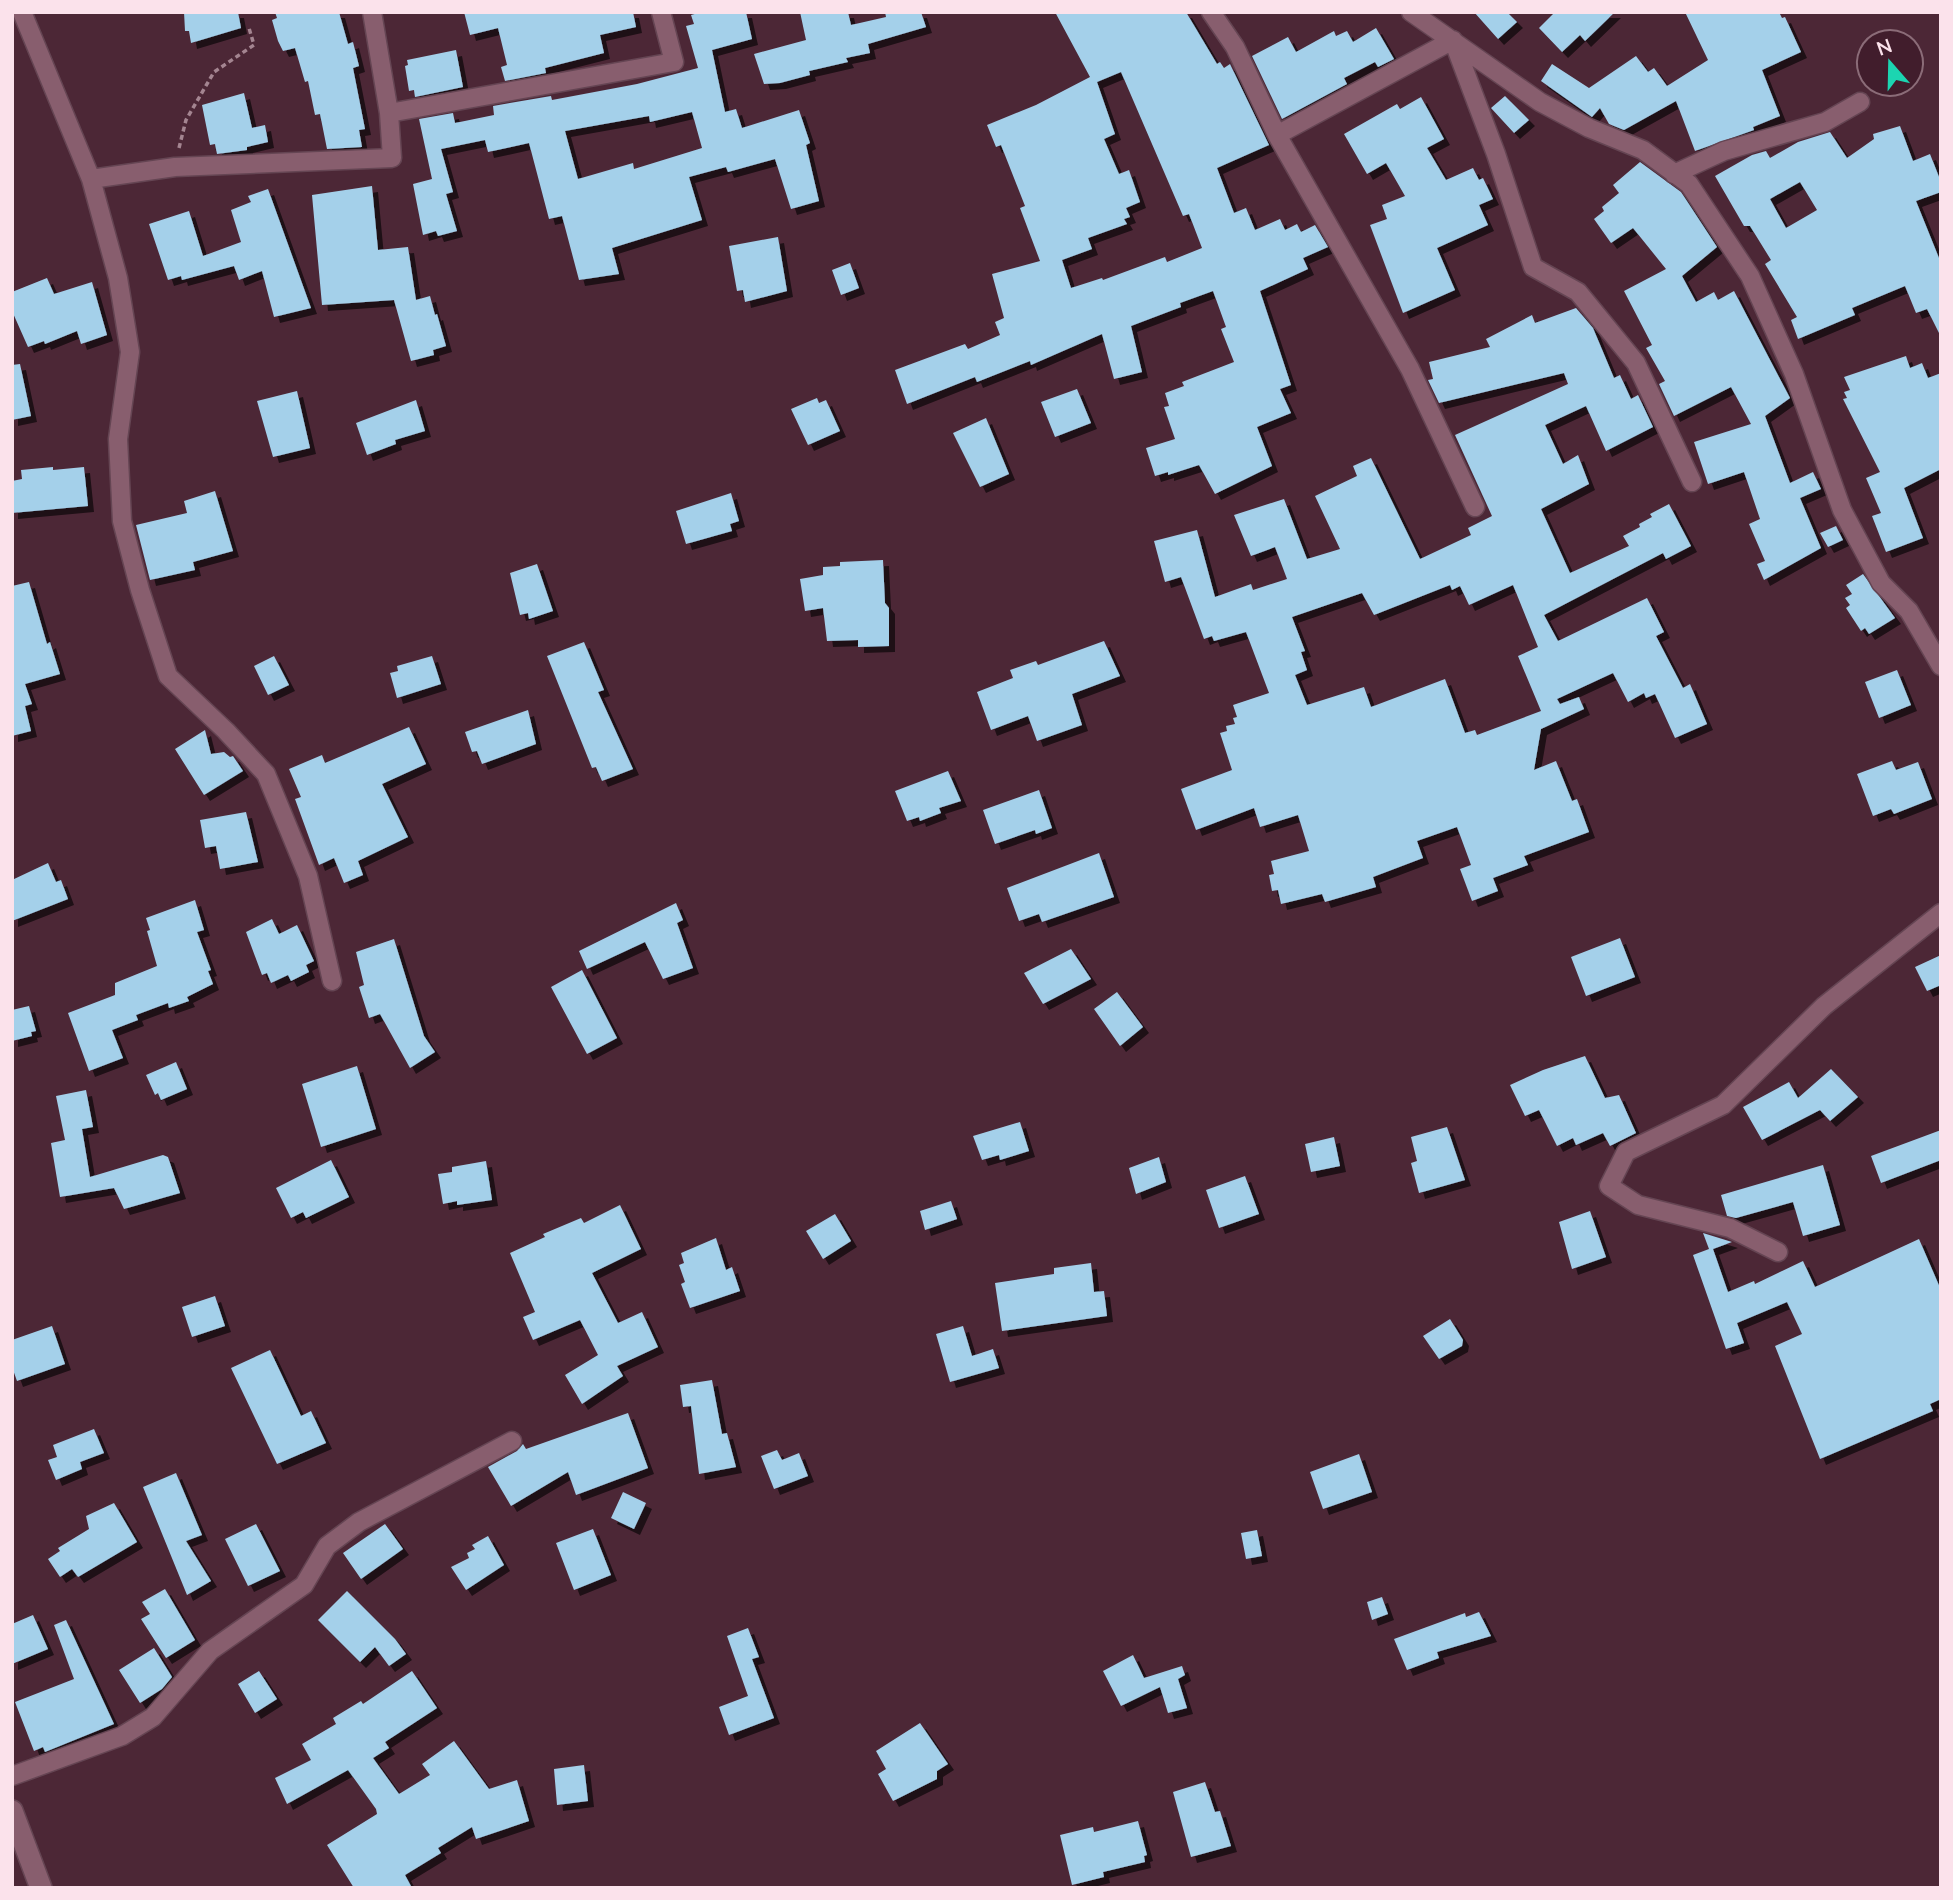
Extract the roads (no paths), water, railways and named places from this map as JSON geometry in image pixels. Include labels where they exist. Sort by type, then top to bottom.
[{"type":"street","points":[[22,12],[91,178],[118,278],[130,352],[118,439],[120,494],[122,521],[140,590],[168,676],[226,731],[266,774],[308,876],[332,981]]},
{"type":"street","points":[[91,178],[175,167],[392,158],[389,113],[372,12]]},
{"type":"street","points":[[389,113],[674,62],[661,12]]},
{"type":"street","points":[[1211,12],[1235,47],[1276,135],[1410,369],[1475,507]]},
{"type":"street","points":[[1411,12],[1540,102],[1589,128],[1643,150],[1689,184],[1750,276],[1794,374],[1842,510],[1881,583],[1909,611],[1941,666]]},
{"type":"street","points":[[1276,135],[1453,40]]},
{"type":"street","points":[[1453,40],[1496,154],[1532,267],[1578,292],[1636,363],[1692,482]]},
{"type":"street","points":[[1674,174],[1724,151],[1825,122],[1860,102]]},
{"type":"street","points":[[1777,1252],[1730,1228],[1638,1205],[1609,1186],[1626,1152],[1723,1105],[1824,1006],[1941,914]]},
{"type":"street","points":[[12,1776],[122,1736],[153,1717],[210,1651],[304,1585],[327,1546],[359,1522],[512,1441]]},
{"type":"street","points":[[14,1821],[41,1888]]}]
